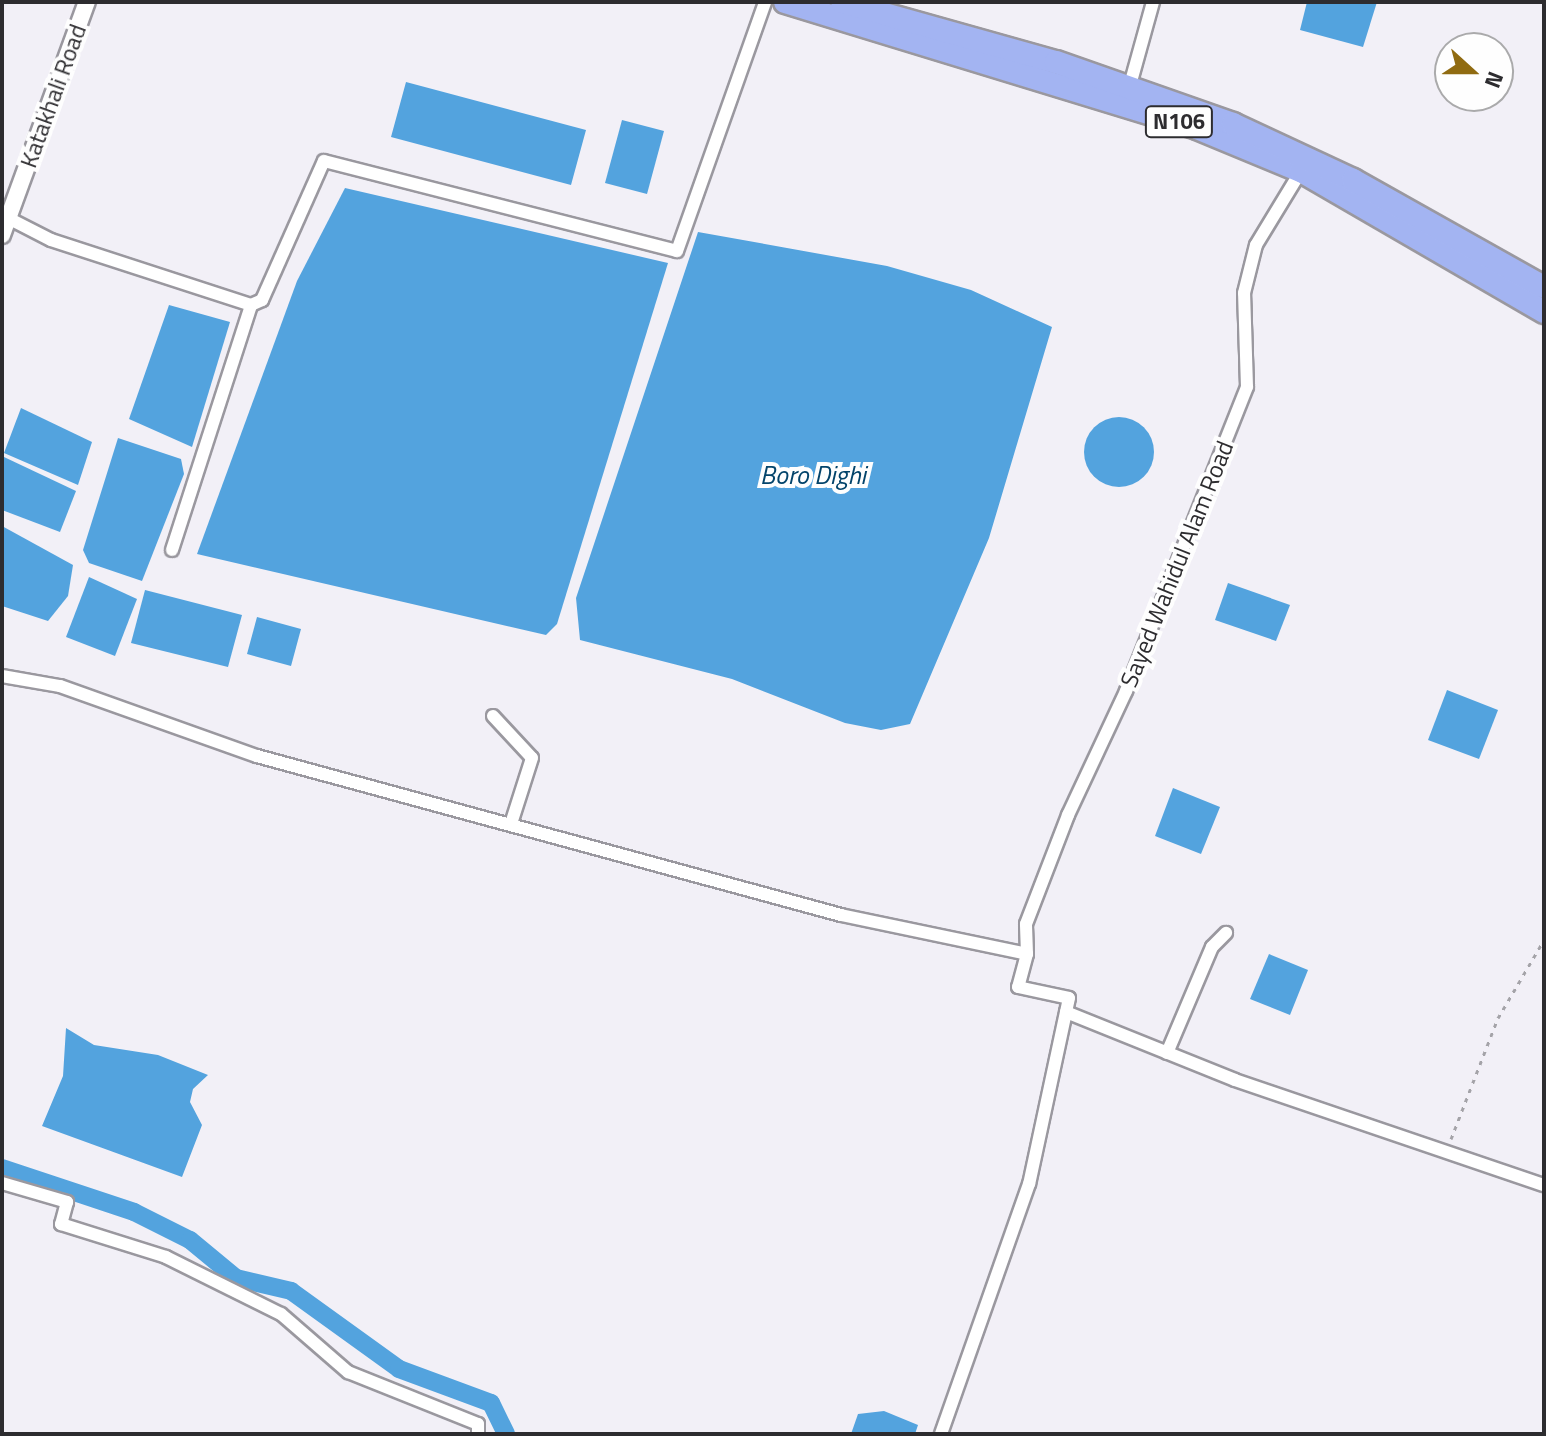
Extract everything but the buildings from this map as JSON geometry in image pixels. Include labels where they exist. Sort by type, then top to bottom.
[{"type":"highway","name":"N106","points":[[785,2],[1087,91],[1301,171],[1544,312]]},
{"type":"highway","name":"N106","points":[[842,2],[1130,85],[1291,149],[1544,287]]},
{"type":"street","name":"Katakhali Road","points":[[2,235],[87,2]]},
{"type":"street","points":[[8,218],[51,240],[251,305],[262,300],[324,161],[677,251],[765,2]]},
{"type":"street","points":[[1130,85],[1153,2]]},
{"type":"street","name":"Sayed Wahidul Alam Road","points":[[1066,1012],[1069,998],[1018,987],[1027,954],[1026,924],[1068,815],[1132,678],[1247,387],[1244,293],[1256,245],[1301,171]]},
{"type":"street","points":[[172,550],[251,305]]},
{"type":"street","points":[[2,676],[60,686],[257,756],[841,915],[1027,954]]},
{"type":"street","points":[[493,716],[532,758],[511,824]]},
{"type":"street","points":[[1167,1053],[1212,947],[1226,933]]},
{"type":"street","points":[[941,1434],[1029,1184],[1066,1012],[1167,1053],[1447,1148],[1544,1185]]},
{"type":"street","points":[[2,1183],[67,1202],[61,1224],[166,1257],[281,1314],[348,1372],[478,1424],[478,1434]]},
{"type":"path","points":[[1447,1148],[1498,1018],[1544,940]]},
{"type":"water","points":[[1307,2],[1377,2],[1363,47],[1300,30]]},
{"type":"water","points":[[406,82],[586,130],[571,185],[391,137]]},
{"type":"water","points":[[622,120],[664,131],[647,194],[605,183]]},
{"type":"water","points":[[345,188],[668,263],[557,624],[546,635],[197,554],[297,281]]},
{"type":"water","name":"Boro Dighi","points":[[698,232],[887,266],[971,290],[1052,327],[989,538],[910,724],[881,730],[845,723],[732,679],[580,640],[576,598]]},
{"type":"water","points":[[169,305],[230,322],[192,447],[129,419]]},
{"type":"water","points":[[21,408],[92,442],[78,485],[4,453]]},
{"type":"water","points":[[1119,417],[1144,427],[1154,452],[1144,477],[1119,487],[1094,477],[1084,452],[1094,427]]},
{"type":"water","points":[[118,438],[181,459],[184,474],[142,581],[89,563],[83,550]]},
{"type":"water","points":[[4,457],[76,491],[60,532],[2,510]]},
{"type":"water","points":[[2,526],[73,565],[68,596],[48,621],[2,606]]},
{"type":"water","points":[[89,577],[137,599],[115,656],[66,637]]},
{"type":"water","points":[[1228,583],[1290,605],[1276,641],[1215,620]]},
{"type":"water","points":[[145,590],[242,615],[228,667],[131,643]]},
{"type":"water","points":[[257,617],[301,629],[291,666],[247,654]]},
{"type":"water","points":[[1447,690],[1498,710],[1479,759],[1428,740]]},
{"type":"water","points":[[1173,788],[1220,807],[1201,854],[1155,836]]},
{"type":"water","points":[[1269,954],[1308,970],[1290,1015],[1250,999]]},
{"type":"water","points":[[66,1028],[94,1045],[158,1055],[208,1075],[193,1089],[190,1102],[202,1125],[182,1177],[42,1126],[63,1076]]},
{"type":"water","points":[[884,1411],[918,1425],[915,1434],[851,1434],[858,1414]]},
{"type":"waterway","points":[[2,1168],[134,1212],[190,1240],[236,1278],[291,1291],[399,1369],[491,1403],[506,1434]]}]
